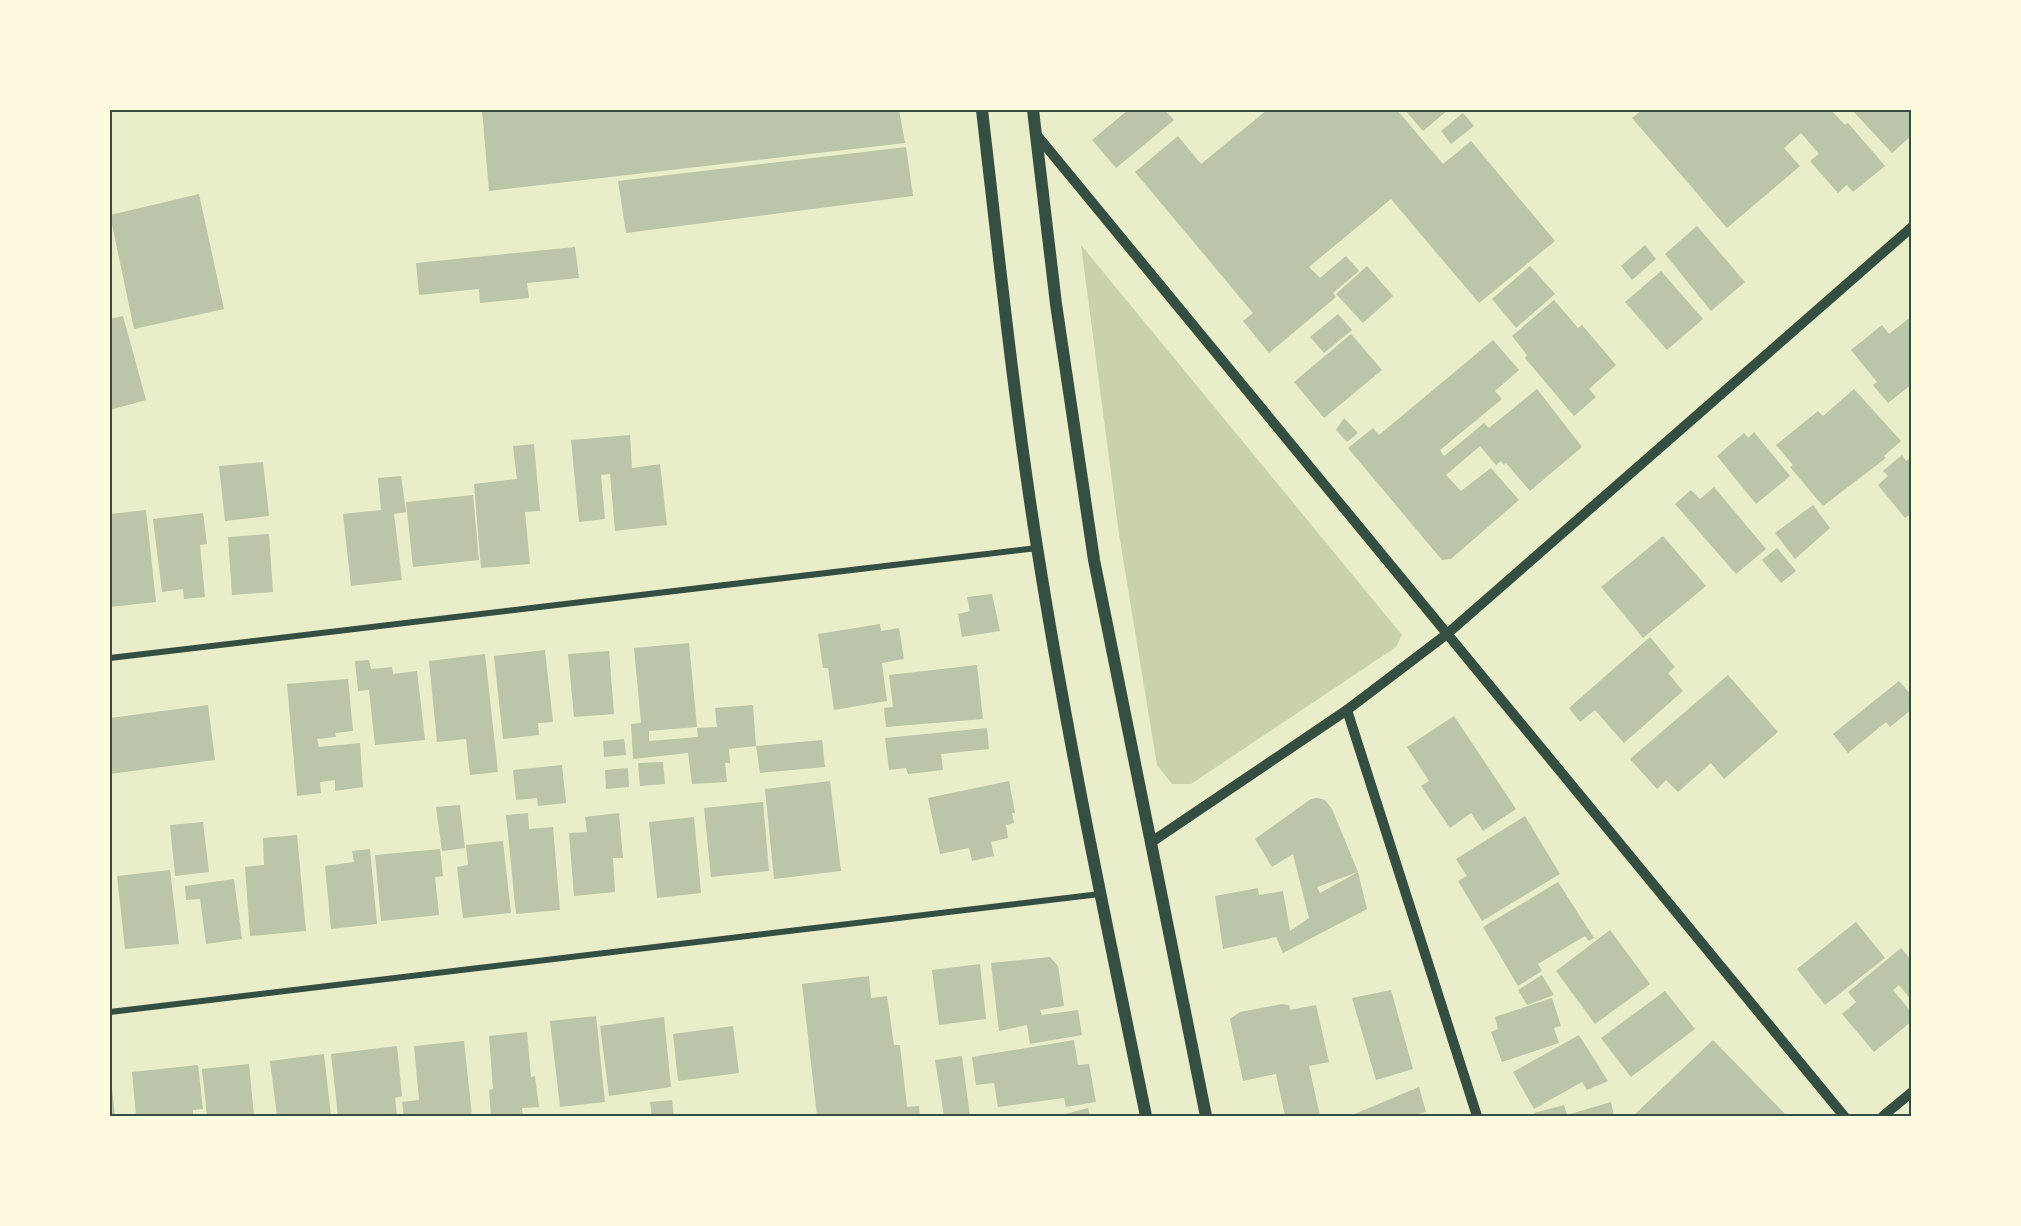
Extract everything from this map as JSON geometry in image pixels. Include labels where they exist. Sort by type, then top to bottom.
[{"type":"main road","points":[[982,110],[1006,323],[1037,548],[1082,804],[1146,1116]]},
{"type":"main road","points":[[1033,110],[1056,304],[1090,538],[1206,1116]]},
{"type":"street","points":[[1035,133],[1844,1116]]},
{"type":"street","points":[[1150,843],[1347,710],[1447,634],[1911,227]]},
{"type":"street","points":[[110,658],[1037,548]]},
{"type":"street","points":[[1347,710],[1477,1116]]},
{"type":"street","points":[[110,1012],[1100,894]]},
{"type":"street","points":[[1883,1116],[1911,1092]]},
{"type":"green space","points":[[1081,245],[1402,635],[1396,647],[1191,784],[1172,784],[1157,765],[1119,534]]},
{"type":"building","points":[[482,110],[899,110],[905,143],[489,191]]},
{"type":"building","points":[[1128,110],[1165,110],[1174,120],[1116,168],[1092,140]]},
{"type":"building","points":[[1267,110],[1397,110],[1443,164],[1471,141],[1555,241],[1479,303],[1391,199],[1309,267],[1320,278],[1346,256],[1359,271],[1333,293],[1336,297],[1269,353],[1243,321],[1253,313],[1135,172],[1178,136],[1201,164]]},
{"type":"building","points":[[1405,110],[1448,110],[1423,131]]},
{"type":"building","points":[[1642,110],[1831,110],[1845,125],[1848,123],[1885,166],[1853,192],[1847,185],[1838,193],[1810,161],[1819,154],[1801,133],[1784,148],[1800,166],[1727,228],[1632,118]]},
{"type":"building","points":[[1852,110],[1912,110],[1912,135],[1892,153]]},
{"type":"building","points":[[1463,113],[1474,126],[1451,144],[1441,131]]},
{"type":"building","points":[[906,147],[913,196],[626,233],[618,181]]},
{"type":"building","points":[[199,194],[224,309],[134,329],[110,215]]},
{"type":"building","points":[[1697,226],[1745,282],[1711,311],[1665,254]]},
{"type":"building","points":[[1645,245],[1656,259],[1632,280],[1621,266]]},
{"type":"building","points":[[575,247],[579,278],[527,283],[529,298],[480,303],[479,289],[419,295],[416,263]]},
{"type":"building","points":[[1367,266],[1393,296],[1363,323],[1336,294]]},
{"type":"building","points":[[1530,266],[1555,294],[1516,328],[1492,299]]},
{"type":"building","points":[[1661,271],[1703,319],[1667,350],[1625,302]]},
{"type":"building","points":[[1554,300],[1578,328],[1582,325],[1616,365],[1589,389],[1596,397],[1574,416],[1525,358],[1527,355],[1512,336]]},
{"type":"building","points":[[1338,314],[1352,330],[1324,353],[1310,337]]},
{"type":"building","points":[[123,316],[146,400],[110,410],[110,319]]},
{"type":"building","points":[[1912,316],[1912,384],[1888,403],[1873,385],[1877,382],[1851,350],[1882,325],[1889,334]]},
{"type":"building","points":[[1351,334],[1382,370],[1324,418],[1294,382]]},
{"type":"building","points":[[1493,340],[1519,370],[1495,391],[1502,399],[1440,450],[1444,456],[1484,423],[1489,428],[1537,389],[1582,447],[1530,491],[1506,463],[1504,465],[1501,461],[1496,465],[1480,446],[1446,475],[1461,491],[1491,468],[1519,500],[1451,559],[1442,560],[1348,448],[1373,428],[1379,435]]},
{"type":"building","points":[[1854,389],[1901,441],[1884,456],[1886,458],[1823,506],[1790,467],[1793,465],[1776,445],[1818,411],[1823,416]]},
{"type":"building","points":[[1344,418],[1358,433],[1347,442],[1336,430]]},
{"type":"building","points":[[1754,432],[1790,476],[1756,504],[1717,456],[1744,433],[1748,438]]},
{"type":"building","points":[[630,435],[632,468],[660,464],[667,525],[615,531],[610,474],[601,475],[605,519],[579,522],[571,440]]},
{"type":"building","points":[[534,444],[540,511],[525,512],[530,564],[481,568],[474,484],[517,479],[513,446]]},
{"type":"building","points":[[1902,455],[1906,461],[1912,457],[1912,513],[1905,518],[1878,485],[1888,476],[1883,471]]},
{"type":"building","points":[[263,462],[269,516],[225,521],[219,466]]},
{"type":"building","points":[[401,476],[406,512],[394,514],[402,580],[351,586],[343,514],[381,510],[378,478]]},
{"type":"building","points":[[1714,487],[1766,549],[1736,574],[1675,504],[1691,490],[1700,499]]},
{"type":"building","points":[[473,495],[479,560],[413,567],[406,502]]},
{"type":"building","points":[[1813,505],[1830,528],[1795,559],[1775,533]]},
{"type":"building","points":[[146,510],[156,602],[110,607],[110,514]]},
{"type":"building","points":[[203,513],[207,544],[200,545],[205,597],[184,599],[183,589],[162,592],[153,519]]},
{"type":"building","points":[[269,534],[273,592],[232,595],[228,537]]},
{"type":"building","points":[[1663,536],[1706,586],[1643,638],[1601,587]]},
{"type":"building","points":[[1777,548],[1796,571],[1781,583],[1762,560]]},
{"type":"building","points":[[992,594],[1000,631],[962,637],[958,614],[970,611],[967,597]]},
{"type":"building","points":[[880,624],[881,631],[899,628],[904,659],[882,663],[887,701],[834,710],[828,668],[823,668],[818,634]]},
{"type":"building","points":[[1650,637],[1675,667],[1668,673],[1683,691],[1624,743],[1595,710],[1580,722],[1569,708]]},
{"type":"building","points":[[689,643],[697,727],[649,731],[649,741],[698,737],[697,728],[717,727],[715,708],[753,705],[756,746],[729,749],[730,763],[725,763],[727,782],[692,784],[688,753],[633,759],[631,724],[641,723],[634,648]]},
{"type":"building","points":[[545,650],[553,722],[538,723],[539,735],[503,739],[494,656]]},
{"type":"building","points":[[609,651],[614,714],[574,717],[568,654]]},
{"type":"building","points":[[485,654],[498,772],[470,775],[466,739],[437,742],[429,661]]},
{"type":"building","points":[[369,660],[371,669],[392,667],[393,674],[417,671],[425,740],[375,745],[369,690],[358,691],[355,661]]},
{"type":"building","points":[[977,665],[983,719],[886,727],[884,708],[893,707],[889,675]]},
{"type":"building","points":[[1728,675],[1778,732],[1724,779],[1711,763],[1678,792],[1666,780],[1657,789],[1630,759]]},
{"type":"building","points":[[348,679],[353,731],[335,733],[336,737],[317,739],[319,747],[360,743],[363,787],[335,791],[335,780],[320,782],[321,793],[297,796],[287,684]]},
{"type":"building","points":[[1899,681],[1912,696],[1912,709],[1890,727],[1886,722],[1848,753],[1833,734]]},
{"type":"building","points":[[208,705],[215,760],[110,774],[110,718]]},
{"type":"building","points":[[1454,716],[1516,809],[1483,831],[1471,813],[1450,828],[1421,786],[1429,781],[1407,747]]},
{"type":"building","points":[[987,728],[989,749],[941,754],[943,770],[908,774],[906,768],[889,770],[885,738]]},
{"type":"building","points":[[624,739],[626,755],[604,757],[603,741]]},
{"type":"building","points":[[822,740],[825,767],[760,773],[756,746]]},
{"type":"building","points":[[663,762],[665,784],[640,786],[638,763]]},
{"type":"building","points":[[562,765],[566,803],[538,806],[537,798],[516,800],[513,770]]},
{"type":"building","points":[[628,768],[629,787],[606,789],[605,770]]},
{"type":"building","points":[[830,781],[841,871],[774,879],[765,789]]},
{"type":"building","points":[[1009,781],[1015,813],[1012,813],[1014,823],[1006,825],[1008,838],[991,842],[994,856],[972,861],[969,848],[940,854],[928,798]]},
{"type":"building","points":[[1311,799],[1325,800],[1332,809],[1358,872],[1367,909],[1283,953],[1276,937],[1223,949],[1215,896],[1258,888],[1259,895],[1283,891],[1290,931],[1309,918],[1293,854],[1272,867],[1255,839]],"holes":[[[1358,872],[1320,893],[1317,887]]]},
{"type":"building","points":[[763,802],[769,871],[711,877],[704,808]]},
{"type":"building","points":[[460,805],[465,848],[442,851],[436,807]]},
{"type":"building","points":[[528,813],[529,829],[553,827],[560,910],[516,914],[506,815]]},
{"type":"building","points":[[619,813],[623,858],[613,858],[615,892],[574,896],[569,833],[587,832],[585,817]]},
{"type":"building","points":[[1525,816],[1560,874],[1482,921],[1458,881],[1467,876],[1456,859]]},
{"type":"building","points":[[694,817],[701,893],[657,898],[649,822]]},
{"type":"building","points":[[203,822],[209,872],[175,876],[170,825]]},
{"type":"building","points":[[297,835],[306,931],[250,936],[245,867],[264,865],[263,838]]},
{"type":"building","points":[[503,841],[511,913],[463,918],[457,867],[468,865],[466,845]]},
{"type":"building","points":[[370,849],[377,924],[331,929],[325,866],[354,862],[352,851]]},
{"type":"building","points":[[440,849],[443,876],[435,877],[439,915],[381,921],[375,855]]},
{"type":"building","points":[[170,870],[179,944],[125,949],[117,876]]},
{"type":"building","points":[[234,879],[242,939],[206,944],[200,899],[186,900],[185,886]]},
{"type":"building","points":[[1558,882],[1594,938],[1589,941],[1585,936],[1538,964],[1542,971],[1518,986],[1483,927]]},
{"type":"building","points":[[1856,922],[1885,958],[1825,1005],[1797,969]]},
{"type":"building","points":[[1610,930],[1650,984],[1595,1024],[1556,971]]},
{"type":"building","points":[[1901,948],[1912,961],[1912,1001],[1899,985],[1893,990],[1912,1013],[1912,1021],[1874,1052],[1842,1014],[1856,1002],[1848,992]]},
{"type":"building","points":[[1050,957],[1058,966],[1064,1006],[1040,1010],[1042,1015],[1078,1010],[1082,1035],[1030,1044],[1027,1025],[999,1031],[991,963]]},
{"type":"building","points":[[980,964],[986,1019],[939,1025],[932,970]]},
{"type":"building","points":[[1542,975],[1554,995],[1527,1005],[1518,990]]},
{"type":"building","points":[[869,976],[871,998],[887,996],[894,1045],[900,1045],[907,1107],[919,1106],[920,1116],[817,1116],[802,984]]},
{"type":"building","points":[[1391,990],[1413,1069],[1376,1080],[1352,998]]},
{"type":"building","points":[[1665,991],[1695,1029],[1631,1077],[1601,1038]]},
{"type":"building","points":[[1552,998],[1561,1026],[1554,1028],[1559,1043],[1502,1062],[1491,1032],[1498,1029],[1495,1017]]},
{"type":"building","points":[[1282,1004],[1289,1005],[1290,1010],[1316,1005],[1329,1062],[1309,1066],[1320,1116],[1285,1116],[1276,1074],[1243,1081],[1230,1019],[1240,1012]]},
{"type":"building","points":[[596,1016],[605,1102],[560,1107],[550,1021]]},
{"type":"building","points":[[664,1017],[671,1087],[609,1096],[600,1026]]},
{"type":"building","points":[[733,1026],[739,1073],[678,1081],[673,1034]]},
{"type":"building","points":[[527,1032],[531,1077],[535,1076],[539,1107],[522,1108],[523,1116],[491,1116],[489,1090],[493,1089],[489,1036]]},
{"type":"building","points":[[1579,1035],[1608,1081],[1587,1090],[1582,1082],[1534,1109],[1513,1072]]},
{"type":"building","points":[[1074,1040],[1078,1065],[1089,1064],[1096,1102],[1066,1107],[1064,1098],[998,1107],[994,1083],[976,1085],[972,1057]]},
{"type":"building","points":[[1713,1040],[1787,1116],[1633,1116]]},
{"type":"building","points":[[464,1041],[472,1116],[404,1116],[402,1102],[419,1100],[414,1046]]},
{"type":"building","points":[[397,1046],[402,1096],[395,1098],[397,1116],[338,1116],[331,1054]]},
{"type":"building","points":[[324,1054],[331,1116],[277,1116],[270,1061]]},
{"type":"building","points":[[962,1056],[970,1116],[944,1116],[935,1060]]},
{"type":"building","points":[[249,1064],[254,1116],[207,1116],[202,1069]]},
{"type":"building","points":[[198,1065],[203,1109],[193,1110],[193,1116],[136,1116],[132,1072]]},
{"type":"building","points":[[111,1080],[115,1116],[110,1116]]},
{"type":"building","points":[[1419,1087],[1426,1112],[1409,1116],[1350,1116]]},
{"type":"building","points":[[672,1100],[674,1116],[652,1116],[650,1102]]},
{"type":"building","points":[[1611,1102],[1614,1116],[1535,1116],[1534,1113],[1564,1105],[1567,1115]]},
{"type":"building","points":[[1088,1108],[1090,1116],[1058,1116]]}]
